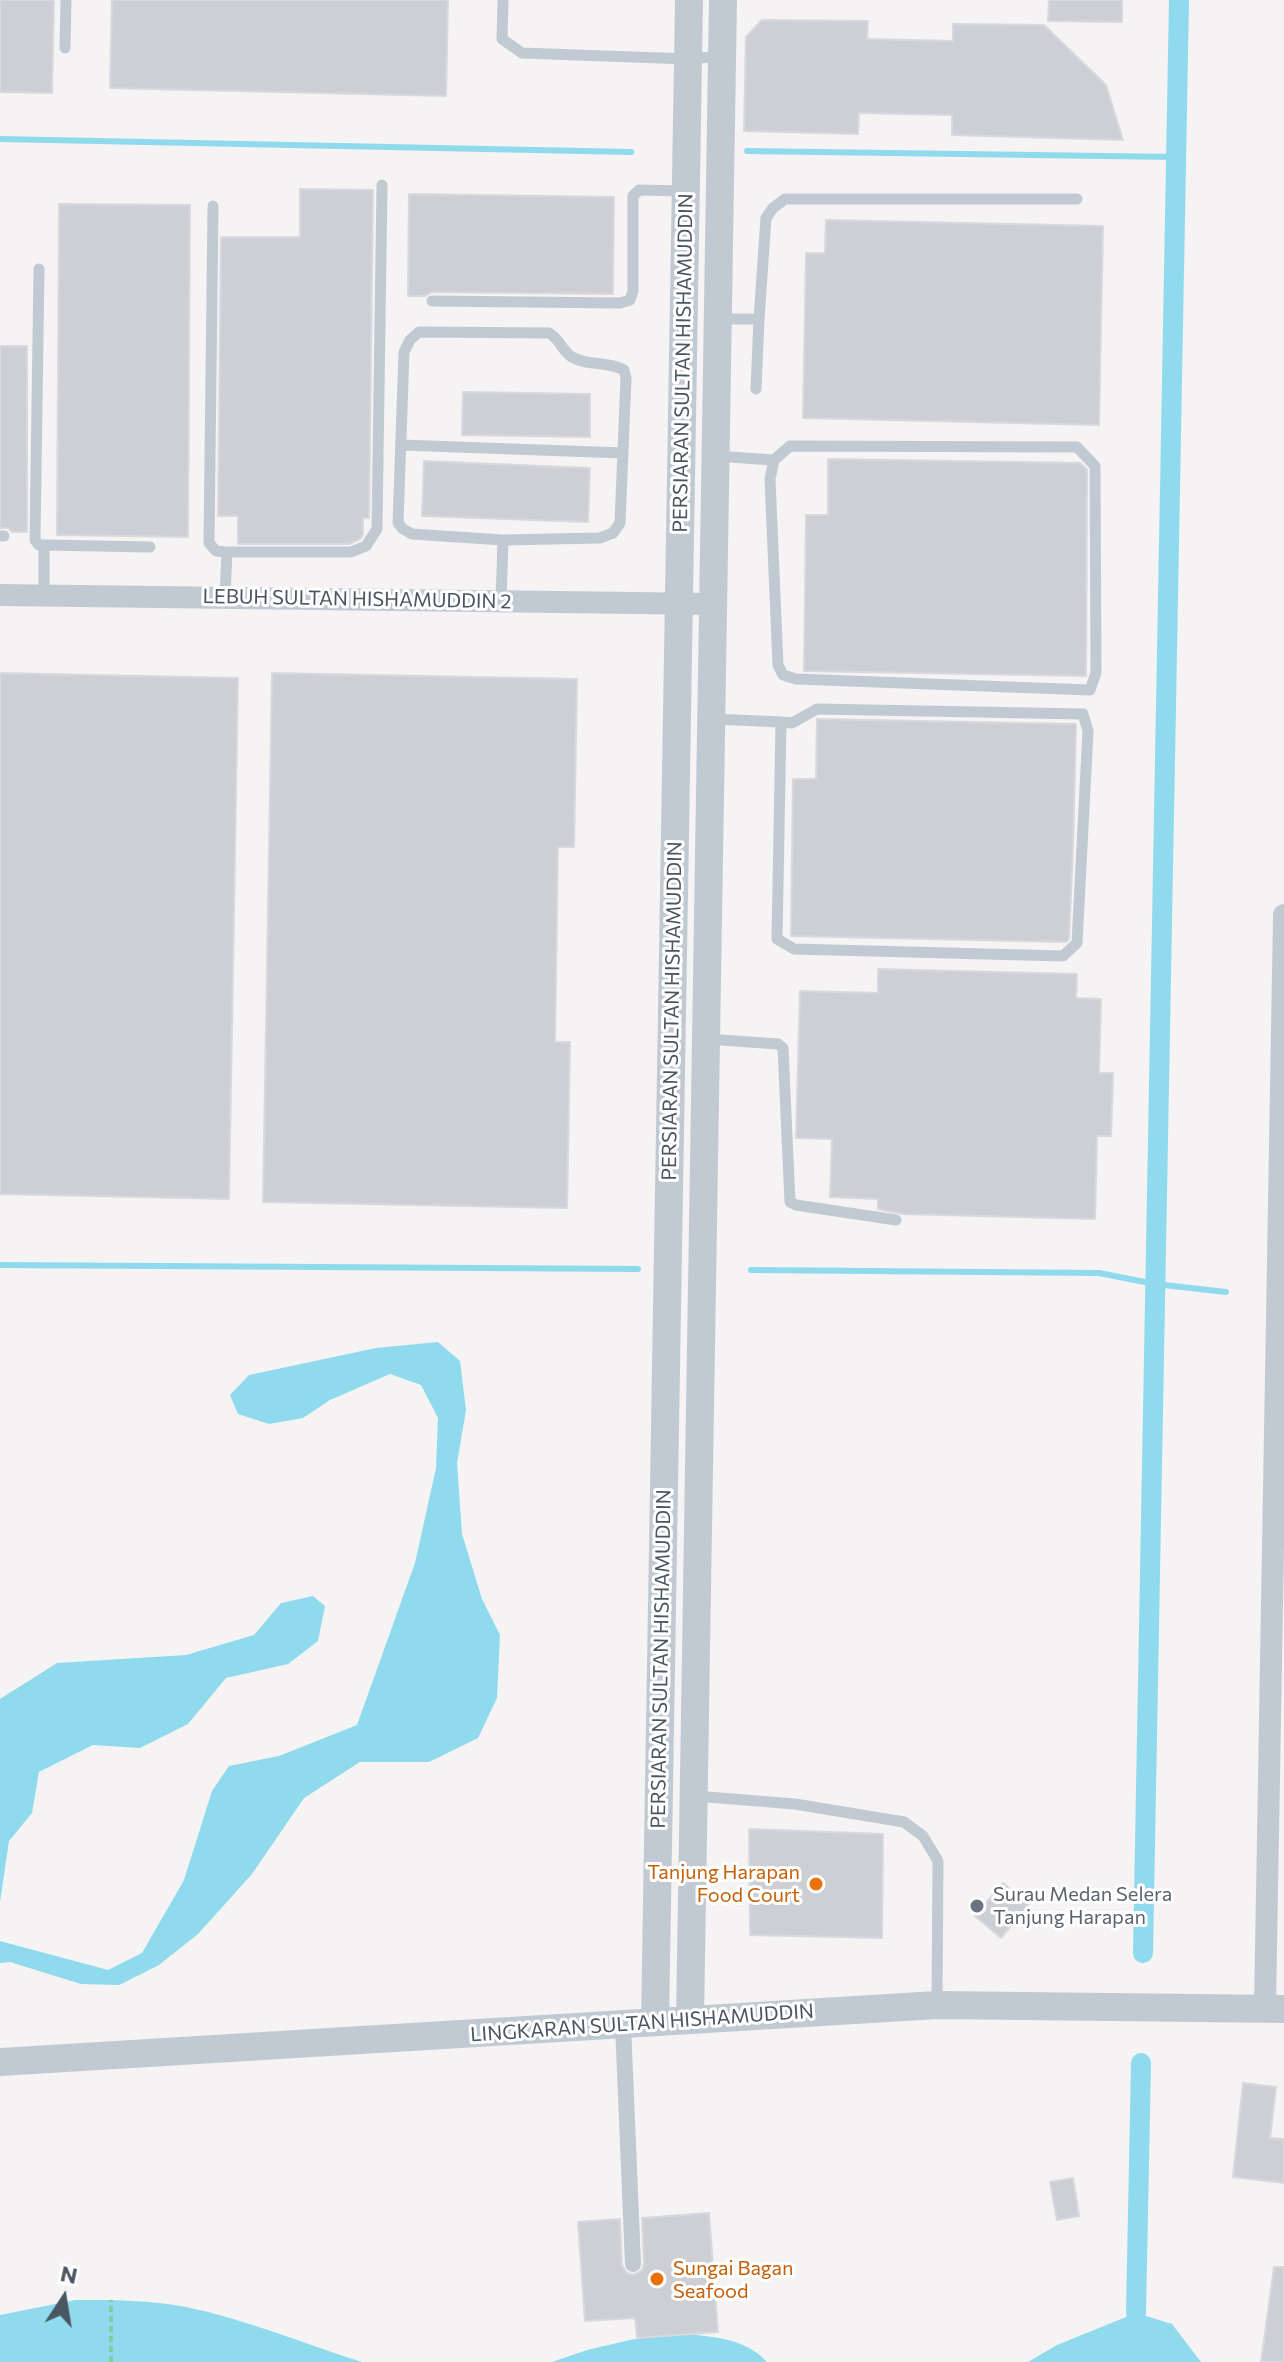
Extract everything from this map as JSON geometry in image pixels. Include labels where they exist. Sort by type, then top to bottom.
[{"type":"street","name":"PERSIARAN SULTAN HISHAMUDDIN","points":[[655,2022],[689,0]]},
{"type":"street","name":"PERSIARAN SULTAN HISHAMUDDIN","points":[[690,2019],[723,0]]},
{"type":"street","name":"LEBUH SULTAN HISHAMUDDIN 2","points":[[0,595],[713,604]]},
{"type":"street","points":[[1275,2008],[1284,915]]},
{"type":"street","points":[[662,1610],[696,1609]]},
{"type":"street","name":"LINGKARAN SULTAN HISHAMUDDIN","points":[[0,2062],[937,2005],[1275,2008]]},
{"type":"street","points":[[623,2025],[633,2264]]},
{"type":"lane","points":[[65,48],[66,0]]},
{"type":"lane","points":[[503,0],[502,39],[522,53],[688,59],[722,56]]},
{"type":"lane","points":[[213,206],[209,543],[216,551],[227,552],[351,552],[366,546],[377,529],[382,185]]},
{"type":"lane","points":[[432,301],[620,303],[630,300],[633,291],[633,196],[639,190],[686,191]]},
{"type":"lane","points":[[756,389],[766,218],[785,199],[1077,199]]},
{"type":"lane","points":[[39,269],[35,540],[39,545],[150,547]]},
{"type":"lane","points":[[718,319],[759,319]]},
{"type":"lane","points":[[419,332],[549,333],[575,359],[624,370],[620,523],[613,533],[600,538],[503,540],[412,534],[398,523],[401,445],[404,352],[419,332]]},
{"type":"lane","points":[[401,445],[623,453]]},
{"type":"lane","points":[[715,456],[774,460],[790,446],[1077,447],[1095,466],[1096,673],[1090,690],[796,679],[783,675],[778,665],[777,650],[770,479],[774,460]]},
{"type":"lane","points":[[501,600],[503,540]]},
{"type":"lane","points":[[44,545],[44,595]]},
{"type":"lane","points":[[225,597],[227,552]]},
{"type":"lane","points":[[711,719],[781,722],[792,723],[817,709],[1083,714],[1088,731],[1077,943],[1063,956],[794,949],[777,939],[781,722]]},
{"type":"lane","points":[[706,1039],[778,1044],[783,1048],[790,1202],[896,1220]]},
{"type":"lane","points":[[693,1795],[795,1804],[904,1822],[923,1836],[938,1861],[937,2005]]},
{"type":"path","points":[[111,2300],[111,2362]]},
{"type":"water","points":[[438,1342],[460,1361],[466,1410],[457,1463],[462,1534],[482,1599],[500,1635],[497,1698],[478,1738],[429,1762],[360,1762],[304,1798],[252,1874],[198,1934],[159,1965],[119,1985],[81,1984],[10,1962],[0,1963],[0,1941],[108,1970],[142,1953],[184,1880],[212,1791],[229,1766],[279,1756],[357,1725],[415,1563],[436,1468],[438,1418],[421,1385],[390,1374],[330,1400],[303,1418],[269,1424],[238,1414],[230,1395],[249,1375],[376,1348]]},
{"type":"water","points":[[313,1596],[325,1606],[318,1641],[288,1664],[226,1678],[188,1724],[140,1748],[93,1745],[39,1772],[32,1813],[9,1841],[0,1902],[0,1699],[57,1663],[186,1655],[254,1635],[281,1603]]},
{"type":"water","points":[[75,2300],[117,2300],[186,2307],[253,2325],[362,2362],[0,2362],[0,2315]]},
{"type":"water","points":[[1136,2313],[1172,2324],[1201,2362],[1028,2362],[1057,2345]]},
{"type":"water","points":[[686,2334],[740,2344],[767,2362],[552,2362],[634,2339]]},
{"type":"building","points":[[0,0],[54,0],[52,93],[0,92]]},
{"type":"building","points":[[112,0],[448,0],[446,96],[110,88]]},
{"type":"building","points":[[1049,0],[1122,0],[1122,22],[1048,21]]},
{"type":"building","points":[[762,20],[868,21],[867,39],[953,41],[953,24],[1044,25],[1106,85],[1123,140],[952,135],[952,115],[859,113],[858,134],[744,131],[746,37]]},
{"type":"building","points":[[300,189],[373,190],[369,518],[363,518],[363,535],[360,539],[349,544],[238,544],[238,516],[218,516],[221,237],[300,237]]},
{"type":"building","points":[[409,194],[614,197],[613,294],[432,292],[425,296],[408,296]]},
{"type":"building","points":[[59,204],[190,205],[188,537],[57,535]]},
{"type":"building","points":[[826,220],[1103,226],[1099,425],[803,418],[806,253],[825,253]]},
{"type":"building","points":[[0,346],[27,346],[27,532],[0,528]]},
{"type":"building","points":[[463,392],[590,394],[590,437],[462,435]]},
{"type":"building","points":[[828,459],[1080,463],[1087,469],[1086,676],[804,671],[806,515],[828,515]]},
{"type":"building","points":[[424,461],[590,468],[588,522],[422,516]]},
{"type":"building","points":[[0,673],[238,678],[229,1199],[0,1194]]},
{"type":"building","points":[[272,673],[577,679],[574,847],[558,847],[555,1042],[570,1042],[567,1208],[263,1202]]},
{"type":"building","points":[[817,719],[1076,724],[1069,939],[1066,942],[791,936],[793,779],[816,779]]},
{"type":"building","points":[[878,969],[1077,974],[1076,998],[1101,999],[1099,1073],[1113,1073],[1111,1136],[1097,1136],[1095,1219],[902,1214],[878,1209],[878,1199],[830,1197],[832,1139],[796,1138],[800,991],[878,993]]},
{"type":"building","name":"Tanjung Harapan Food Court","points":[[749,1829],[883,1834],[882,1938],[750,1935]]},
{"type":"building","points":[[1003,1883],[1029,1904],[1001,1938],[975,1916]]},
{"type":"building","points":[[1243,2083],[1276,2087],[1270,2138],[1284,2139],[1284,2183],[1233,2177]]},
{"type":"building","points":[[1073,2178],[1079,2216],[1057,2220],[1050,2182]]},
{"type":"building","points":[[709,2213],[718,2332],[637,2338],[635,2318],[585,2321],[578,2222],[620,2219],[622,2265],[627,2273],[634,2275],[642,2270],[644,2264],[642,2218]]},
{"type":"building","points":[[1274,2267],[1284,2267],[1284,2362],[1261,2362]]},
{"type":"waterway","points":[[1143,1953],[1179,0]]},
{"type":"waterway","points":[[0,139],[631,152]]},
{"type":"waterway","points":[[747,151],[1176,157]]},
{"type":"waterway","points":[[0,1265],[638,1269]]},
{"type":"waterway","points":[[751,1270],[1099,1273],[1155,1284],[1226,1292]]},
{"type":"waterway","points":[[1136,2313],[1141,2063]]},
{"type":"place","name":"Tanjung Harapan Food Court","points":[[816,1884]]},
{"type":"place","name":"Surau Medan Selera Tanjung Harapan","points":[[977,1906]]},
{"type":"place","name":"Sungai Bagan Seafood","points":[[657,2279]]}]
